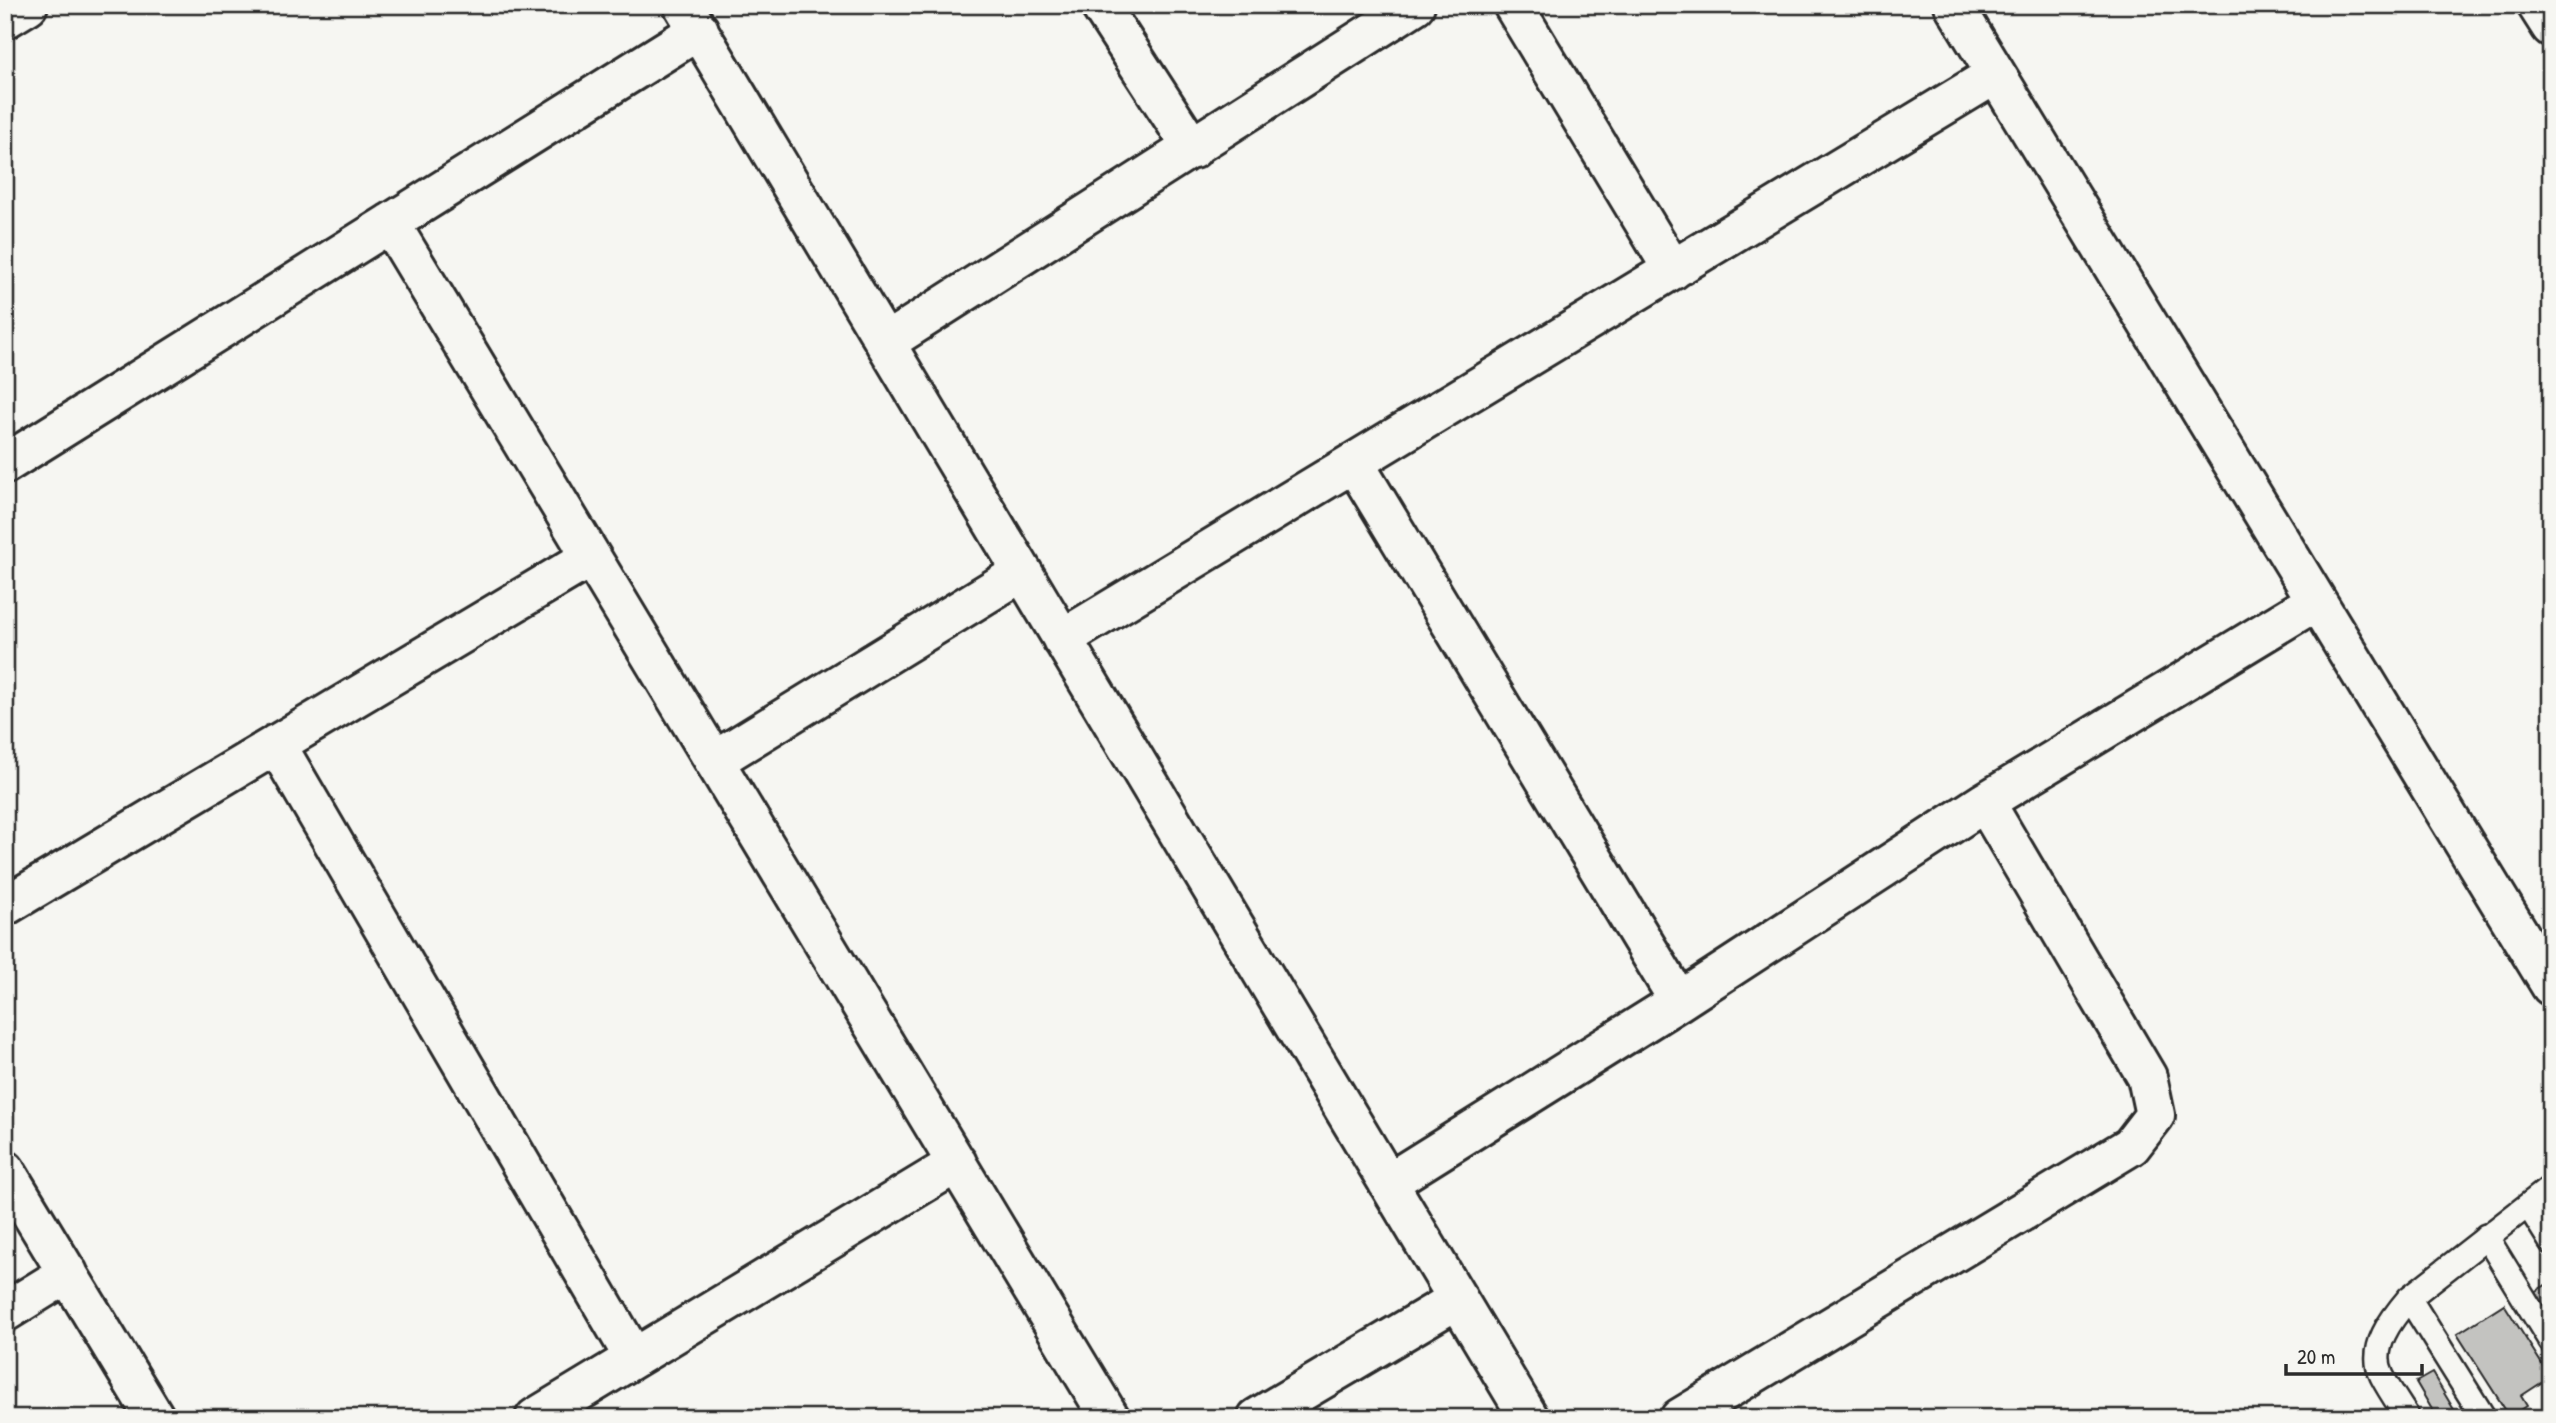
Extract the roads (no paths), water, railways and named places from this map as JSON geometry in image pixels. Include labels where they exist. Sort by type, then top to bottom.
[{"type":"street","points":[[5,19],[28,5]]},
{"type":"street","points":[[1100,5],[1193,149]]},
{"type":"street","points":[[885,342],[1193,149],[1415,5]]},
{"type":"street","points":[[1513,5],[1673,270]]},
{"type":"street","points":[[1954,5],[2551,986]]},
{"type":"street","points":[[2536,5],[2551,27]]},
{"type":"street","points":[[5,464],[390,223],[691,18],[1529,1418]]},
{"type":"street","points":[[1062,639],[1996,74]]},
{"type":"street","points":[[390,223],[1110,1418]]},
{"type":"street","points":[[1354,463],[1679,1001]]},
{"type":"street","points":[[5,906],[591,557]]},
{"type":"street","points":[[714,761],[1022,572]]},
{"type":"street","points":[[1388,1183],[1679,1001],[1985,802],[2316,601]]},
{"type":"street","points":[[276,744],[634,1358]]},
{"type":"street","points":[[1680,1418],[2131,1146],[2155,1115],[2147,1077],[1985,802]]},
{"type":"street","points":[[535,1418],[957,1163]]},
{"type":"street","points":[[5,1170],[155,1418]]},
{"type":"street","points":[[5,1312],[68,1273]]},
{"type":"street","points":[[1257,1418],[1458,1299]]},
{"type":"lane","points":[[2408,1418],[2380,1373],[2378,1355],[2384,1332],[2409,1298],[2551,1187]]},
{"type":"lane","points":[[2528,1205],[2551,1242]]},
{"type":"lane","points":[[2486,1236],[2551,1342]]},
{"type":"lane","points":[[2409,1298],[2484,1418]]}]
